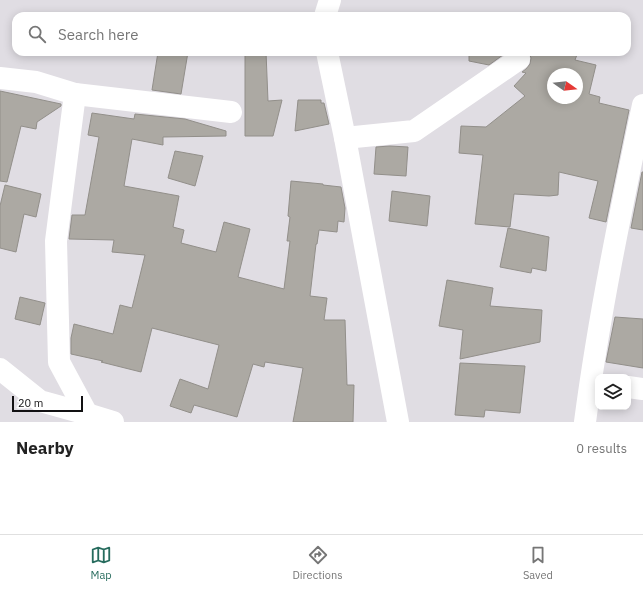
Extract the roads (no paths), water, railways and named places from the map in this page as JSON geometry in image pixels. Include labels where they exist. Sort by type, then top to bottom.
[{"type":"street","points":[[326,12],[330,0]]},
{"type":"street","points":[[328,56],[398,422]]},
{"type":"street","points":[[344,138],[414,131],[519,59]]},
{"type":"street","points":[[0,78],[36,82],[76,94],[232,112]]},
{"type":"street","points":[[76,94],[56,241],[59,362],[87,414]]},
{"type":"street","points":[[585,422],[594,383],[603,305],[643,105]]},
{"type":"street","points":[[0,369],[40,401],[113,422]]},
{"type":"street","points":[[631,387],[643,389]]}]
